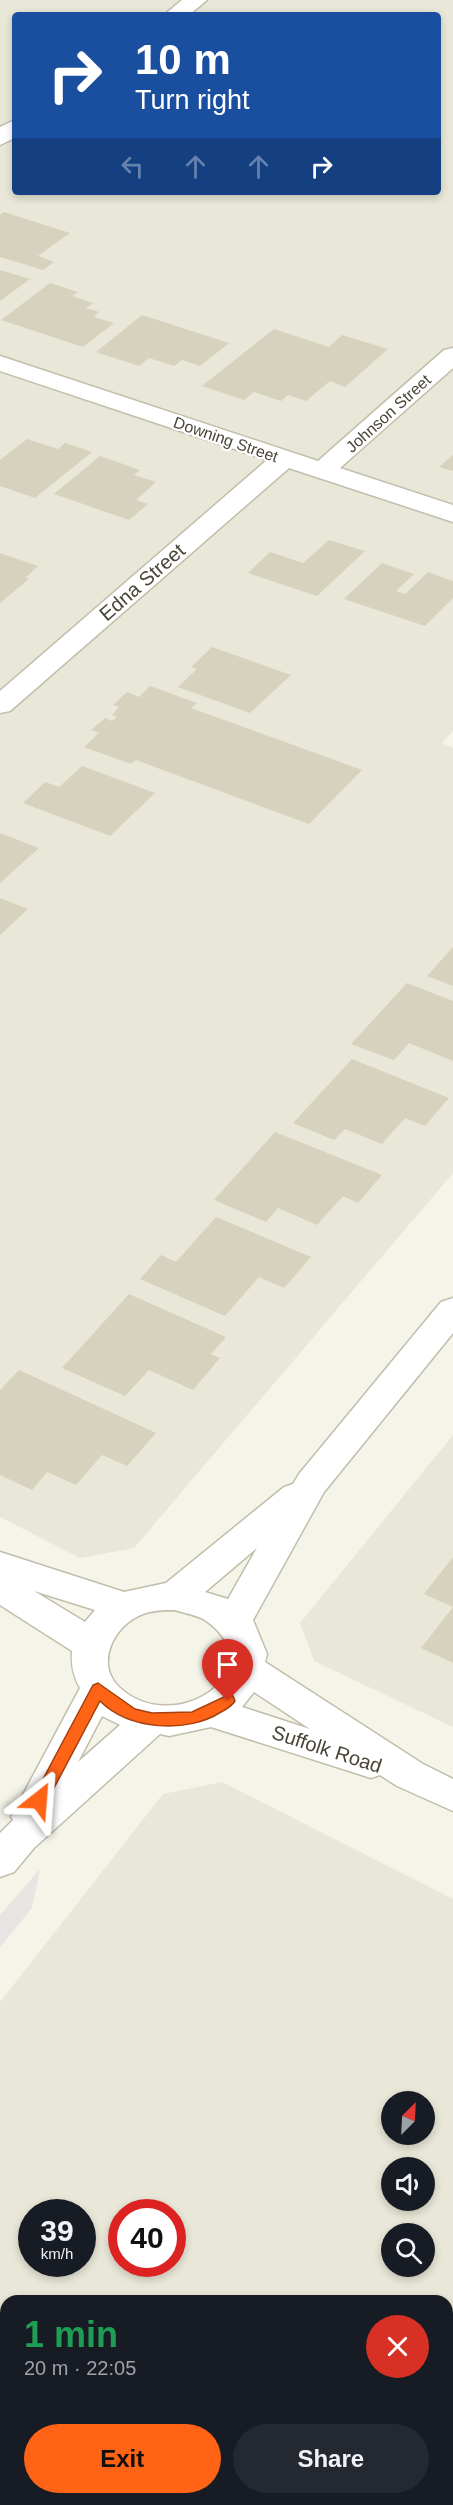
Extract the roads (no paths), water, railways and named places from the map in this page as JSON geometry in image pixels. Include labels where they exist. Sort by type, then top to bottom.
[{"type":"street","points":[[179,12],[196,0]]},
{"type":"street","name":"Johnson Street","points":[[322,471],[453,355]]},
{"type":"street","name":"Downing Street","points":[[0,363],[453,514]]},
{"type":"street","name":"Edna Street","points":[[0,705],[284,459]]},
{"type":"street","points":[[234,1622],[311,1483],[453,1310]]},
{"type":"street","points":[[175,1596],[311,1483]]},
{"type":"street","points":[[0,1566],[126,1606]]},
{"type":"street","points":[[0,1587],[91,1644]]},
{"type":"street","points":[[175,1596],[197,1600],[218,1609],[234,1622],[244,1636],[249,1652],[248,1669],[241,1686],[210,1712],[192,1718],[152,1719],[130,1714],[112,1703],[98,1689],[90,1667],[91,1644],[98,1629],[126,1606],[141,1600],[175,1596]]},
{"type":"street","name":"Suffolk Road","points":[[248,1669],[410,1775],[453,1796]]},
{"type":"street","points":[[10,1849],[98,1689]]},
{"type":"street","name":"Suffolk Road","points":[[210,1712],[410,1775]]},
{"type":"street","points":[[10,1849],[152,1719]]}]
